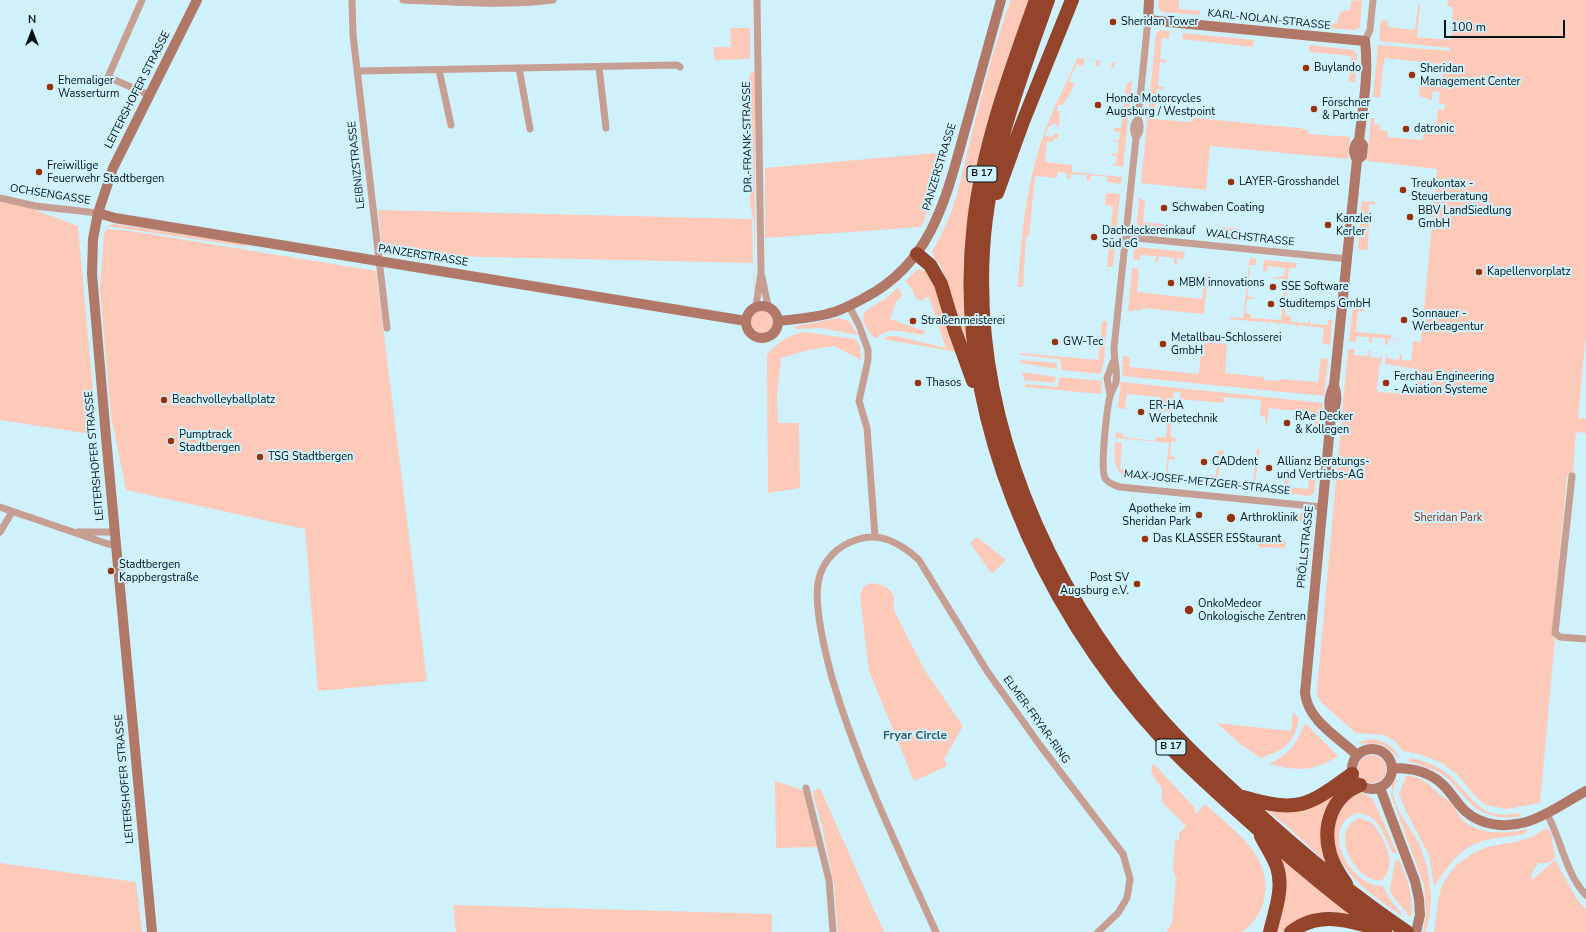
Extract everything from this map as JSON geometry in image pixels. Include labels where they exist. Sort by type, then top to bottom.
[{"type":"highway","name":"B 17","points":[[1036,0],[1002,98],[984,162],[974,222],[971,272],[972,326],[983,400],[1000,463],[1022,520],[1044,566],[1084,635],[1115,681],[1165,741],[1256,827],[1307,872],[1384,931]]},
{"type":"highway","name":"B 17","points":[[1048,0],[1006,123],[995,164],[985,223],[982,298],[976,359],[998,416],[1013,465],[1033,515],[1074,597],[1117,664],[1154,711],[1183,743],[1308,858],[1350,891],[1414,929]]},
{"type":"highway","points":[[985,223],[1022,124],[1072,0]]},
{"type":"highway","points":[[917,254],[936,272],[976,359]]},
{"type":"highway","points":[[1239,796],[1269,805],[1293,807],[1356,780]]},
{"type":"highway","points":[[1350,891],[1330,854],[1327,830],[1334,807],[1356,780]]},
{"type":"highway","points":[[1256,827],[1273,858],[1279,876],[1278,896],[1270,932]]},
{"type":"highway","points":[[1291,932],[1311,921],[1328,918],[1348,920],[1384,931]]},
{"type":"street","points":[[142,0],[108,77],[149,95]]},
{"type":"street","name":"LEITERSHOFER STRASSE","points":[[152,932],[115,545],[92,274],[93,239],[98,213],[113,168],[197,0]]},
{"type":"street","name":"LEIBNIZSTRASSE","points":[[352,0],[353,35],[387,328]]},
{"type":"street","points":[[404,0],[471,2],[553,0]]},
{"type":"street","name":"DR.-FRANK-STRASSE","points":[[756,306],[761,273],[758,0]]},
{"type":"street","name":"PANZERSTRASSE","points":[[779,321],[811,318],[849,306],[890,282],[917,254],[930,234],[946,198],[1001,0]]},
{"type":"street","name":"MAX-JOSEF-METZGER-STRASSE","points":[[1149,0],[1138,118],[1140,133],[1136,138],[1126,237],[1114,362],[1117,374],[1116,383],[1110,394],[1103,470],[1105,479],[1120,487],[1322,506]]},
{"type":"street","name":"PRÖLLSTRASSE","points":[[1357,755],[1312,714],[1306,701],[1306,672],[1331,416],[1329,396],[1334,385],[1357,160],[1362,156],[1363,145],[1359,140],[1368,59],[1365,41],[1370,30],[1373,0]]},
{"type":"street","name":"KARL-NOLAN-STRASSE","points":[[1148,20],[1365,41]]},
{"type":"street","points":[[358,71],[677,65],[680,67]]},
{"type":"street","points":[[599,67],[606,128]]},
{"type":"street","points":[[519,68],[530,129]]},
{"type":"street","points":[[439,70],[451,125]]},
{"type":"street","name":"OCHSENGASSE","points":[[0,198],[34,206],[98,213]]},
{"type":"street","name":"PANZERSTRASSE","points":[[98,213],[123,220],[746,320]]},
{"type":"street","name":"WALCHSTRASSE","points":[[1126,237],[1348,259]]},
{"type":"street","name":"DR.-FRANK-STRASSE","points":[[761,273],[768,306]]},
{"type":"street","points":[[756,306],[768,306],[776,312],[779,321],[776,332],[767,338],[757,337],[748,331],[746,320],[749,312],[756,306]]},
{"type":"street","points":[[849,306],[859,325],[868,350],[868,360],[859,401],[867,428],[875,537]]},
{"type":"street","points":[[1572,476],[1555,633],[1560,637],[1586,639]]},
{"type":"street","points":[[0,507],[108,544],[115,545]]},
{"type":"street","points":[[0,532],[12,512]]},
{"type":"street","points":[[72,532],[114,532]]},
{"type":"street","name":"ELMER-FRYAR-RING","points":[[936,932],[856,751],[831,672],[821,628],[818,583],[825,564],[834,552],[848,542],[861,538],[875,537],[892,541],[919,560],[987,671],[1042,748],[1123,854],[1130,879],[1127,898],[1118,913],[1098,932]]},
{"type":"street","points":[[1369,749],[1379,750],[1390,758],[1393,768],[1389,780],[1380,788],[1368,789],[1356,780],[1352,764],[1357,755],[1369,749]]},
{"type":"street","points":[[1393,768],[1412,769],[1432,776],[1449,790],[1466,811],[1486,823],[1498,826],[1512,825],[1530,820],[1586,791]]},
{"type":"street","points":[[806,788],[829,880],[834,932]]},
{"type":"street","points":[[1380,788],[1415,881],[1420,899],[1414,929]]},
{"type":"street","points":[[1546,812],[1553,825],[1573,874],[1586,895]]},
{"type":"green space","points":[[1011,0],[1029,0],[991,111],[976,168],[966,234],[964,298],[968,338],[967,350],[942,268],[935,259],[932,251],[946,225],[956,198],[999,34]]},
{"type":"green space","points":[[1159,0],[1179,0],[1179,9],[1200,11],[1200,15],[1162,12],[1158,7]]},
{"type":"green space","points":[[1362,0],[1360,27],[1355,30],[1328,28],[1329,24],[1337,23],[1340,12],[1350,10],[1351,1]]},
{"type":"green space","name":"Sheridan Park","points":[[1448,0],[1586,0],[1586,334],[1578,418],[1586,419],[1586,433],[1576,432],[1573,472],[1567,476],[1552,634],[1555,639],[1540,803],[1506,809],[1486,805],[1476,797],[1457,774],[1440,762],[1419,754],[1403,751],[1395,741],[1384,735],[1356,733],[1322,703],[1318,697],[1317,690],[1348,349],[1355,349],[1354,355],[1368,356],[1369,350],[1371,351],[1370,357],[1380,358],[1382,352],[1381,365],[1379,365],[1378,392],[1413,394],[1416,369],[1385,364],[1386,352],[1387,358],[1399,360],[1400,354],[1402,354],[1402,360],[1411,361],[1413,341],[1421,342],[1437,169],[1367,161],[1371,118],[1375,118],[1374,124],[1380,125],[1379,130],[1388,131],[1387,137],[1423,140],[1424,129],[1435,130],[1438,109],[1444,110],[1445,104],[1439,103],[1440,92],[1433,91],[1432,100],[1419,96],[1420,82],[1441,84],[1443,71],[1440,71],[1441,64],[1385,58],[1380,97],[1373,97],[1378,45],[1450,51],[1450,48],[1379,41],[1381,20],[1388,21],[1388,27],[1415,30],[1418,5],[1420,6],[1417,37],[1451,40],[1453,7],[1447,6]]},
{"type":"green space","points":[[1212,13],[1317,23],[1317,27],[1210,16]]},
{"type":"green space","points":[[730,28],[750,28],[750,59],[714,60],[714,47],[731,47]]},
{"type":"green space","points":[[1160,30],[1170,31],[1169,39],[1162,38],[1160,59],[1166,60],[1166,63],[1160,62],[1158,86],[1164,87],[1163,90],[1157,89],[1154,119],[1190,122],[1195,118],[1299,128],[1308,130],[1309,134],[1350,137],[1348,159],[1210,146],[1206,190],[1141,183],[1156,34]]},
{"type":"green space","points":[[1183,33],[1254,40],[1253,47],[1182,39]]},
{"type":"green space","points":[[1309,45],[1354,50],[1357,55],[1355,83],[1349,81],[1351,56],[1311,52],[1309,51]]},
{"type":"green space","points":[[1077,58],[1100,61],[1099,67],[1096,66],[1096,61],[1084,59],[1083,67],[1077,64],[1069,81],[1075,84],[1063,105],[1058,105],[1057,111],[1060,111],[1059,128],[1055,123],[1048,127],[1046,136],[1052,137],[1055,133],[1059,134],[1058,139],[1054,139],[1053,142],[1047,141],[1045,162],[1072,165],[1072,172],[1122,177],[1121,184],[1107,182],[1107,177],[1091,175],[1090,181],[1087,181],[1087,175],[1071,174],[1070,179],[1067,179],[1067,173],[1057,172],[1057,178],[1035,176],[1029,236],[1026,236],[1023,287],[1018,287],[1026,206],[1039,147],[1053,110]]},
{"type":"green space","points":[[1112,62],[1115,63],[1114,68],[1111,68]]},
{"type":"green space","points":[[751,72],[755,72],[755,264],[754,223],[750,203],[750,187],[753,172],[752,119],[749,107],[748,84]]},
{"type":"green space","points":[[1132,81],[1123,167],[1111,165],[1116,164],[1117,156],[1111,155],[1111,153],[1117,154],[1119,142],[1113,141],[1119,140],[1120,132],[1114,131],[1114,128],[1121,128],[1126,84]]},
{"type":"green space","points":[[948,152],[931,203],[921,227],[765,238],[765,168]]},
{"type":"green space","points":[[1106,193],[1120,194],[1113,267],[1107,267],[1113,206],[1105,205]]},
{"type":"green space","points":[[0,197],[78,226],[97,435],[0,420]]},
{"type":"green space","points":[[1139,198],[1145,201],[1143,222],[1169,225],[1169,228],[1177,228],[1177,232],[1140,228],[1137,224]]},
{"type":"green space","points":[[1362,201],[1375,202],[1375,205],[1369,204],[1368,250],[1358,249]]},
{"type":"green space","points":[[378,210],[752,219],[753,263],[443,256],[382,249]]},
{"type":"green space","points":[[114,224],[242,243],[250,247],[106,226]]},
{"type":"green space","points":[[1221,227],[1240,229],[1239,238],[1220,236]]},
{"type":"green space","name":"TSG Stadtbergen","points":[[108,229],[130,231],[376,271],[427,681],[318,691],[305,529],[126,490],[111,415],[100,289],[104,233]]},
{"type":"green space","points":[[1247,232],[1278,235],[1277,242],[1246,239]]},
{"type":"green space","points":[[1138,247],[1185,252],[1184,259],[1177,258],[1177,264],[1174,264],[1174,258],[1159,256],[1158,262],[1155,262],[1156,256],[1140,255],[1140,260],[1133,260],[1134,251]]},
{"type":"green space","points":[[1250,258],[1256,259],[1256,265],[1250,265],[1249,279],[1254,280],[1254,282],[1249,282],[1247,296],[1253,297],[1252,299],[1247,299],[1245,313],[1251,314],[1251,318],[1281,320],[1285,279],[1269,278],[1284,276],[1285,268],[1267,266],[1267,271],[1263,271],[1264,260],[1296,263],[1296,268],[1289,268],[1287,288],[1293,290],[1287,290],[1286,302],[1292,304],[1286,303],[1285,315],[1291,316],[1291,322],[1308,323],[1310,318],[1310,324],[1328,325],[1328,320],[1332,320],[1330,345],[1322,344],[1324,328],[1298,325],[1297,329],[1296,325],[1279,323],[1278,327],[1277,323],[1269,322],[1266,326],[1267,322],[1252,321],[1252,324],[1251,321],[1230,319],[1230,317],[1243,318]]},
{"type":"green space","points":[[755,264],[755,290],[754,289]]},
{"type":"green space","points":[[1132,268],[1139,269],[1137,292],[1202,299],[1205,274],[1208,275],[1204,314],[1143,308],[1142,310],[1128,311]]},
{"type":"green space","points":[[918,269],[930,272],[956,352],[883,339],[888,336],[896,336],[946,348],[929,297],[926,297],[922,301],[916,299],[912,289],[905,281]]},
{"type":"green space","points":[[897,288],[900,290],[902,296],[896,302],[890,319],[925,331],[923,335],[894,331],[882,334],[876,338],[873,337],[864,322],[864,313],[885,299]]},
{"type":"green space","points":[[1353,307],[1364,309],[1364,311],[1358,311],[1356,332],[1391,335],[1391,338],[1403,340],[1388,339],[1388,345],[1385,345],[1385,339],[1372,337],[1372,343],[1369,343],[1369,337],[1356,336],[1356,342],[1349,341]]},
{"type":"green space","points":[[763,309],[768,310],[774,316],[774,326],[768,332],[763,333],[758,332],[752,326],[751,321],[752,316],[758,310]]},
{"type":"green space","points":[[838,318],[849,321],[858,335],[820,328],[796,329],[793,327]]},
{"type":"green space","points":[[1107,321],[1104,361],[1101,374],[1061,370],[1061,361],[1059,359],[1021,355],[1020,353],[1098,360],[1102,323]]},
{"type":"green space","points":[[803,332],[855,339],[860,346],[861,360],[834,346],[808,350],[781,358],[777,395],[778,423],[799,423],[800,488],[768,493],[767,355],[783,340]]},
{"type":"green space","points":[[1202,342],[1227,344],[1225,373],[1264,377],[1264,380],[1279,381],[1279,379],[1318,382],[1321,358],[1328,359],[1324,396],[1122,376],[1123,355],[1130,358],[1130,367],[1199,374]]},
{"type":"green space","points":[[1020,360],[1057,363],[1057,369],[1021,363]]},
{"type":"green space","points":[[1022,372],[1056,377],[1055,383],[1024,380]]},
{"type":"green space","points":[[1060,377],[1102,381],[1101,394],[1025,387],[1025,384],[1057,387]]},
{"type":"green space","points":[[1121,382],[1323,403],[1321,426],[1319,430],[1321,431],[1314,430],[1316,413],[1269,408],[1267,423],[1265,423],[1265,416],[1260,416],[1261,400],[1224,397],[1224,403],[1180,399],[1180,392],[1174,392],[1170,435],[1172,435],[1172,438],[1177,439],[1177,441],[1171,441],[1170,456],[1175,457],[1175,460],[1169,459],[1167,476],[1173,477],[1173,481],[1165,481],[1169,443],[1115,438],[1116,432],[1123,434],[1123,437],[1155,441],[1156,437],[1166,437],[1169,412],[1159,411],[1160,397],[1127,394],[1125,409],[1118,408]]},
{"type":"green space","points":[[1115,442],[1122,443],[1120,469],[1147,472],[1146,477],[1153,478],[1153,480],[1134,478],[1121,473],[1115,463]]},
{"type":"green space","points":[[1257,449],[1260,449],[1255,484],[1262,485],[1261,491],[1246,489],[1247,482],[1253,483]]},
{"type":"green space","points":[[1218,450],[1224,451],[1224,462],[1220,462],[1218,479],[1240,481],[1239,488],[1203,485],[1203,478],[1206,478],[1206,475],[1216,476]]},
{"type":"green space","points":[[1286,469],[1290,469],[1288,487],[1308,489],[1309,477],[1312,477],[1313,472],[1316,472],[1314,493],[1310,496],[1284,493]]},
{"type":"green space","points":[[1287,512],[1308,514],[1311,518],[1308,557],[1301,556],[1304,521],[1286,519]]},
{"type":"green space","points":[[977,537],[1006,560],[992,574],[970,543]]},
{"type":"green space","points":[[1277,539],[1286,541],[1285,549],[1271,547],[1260,548],[1254,541],[1276,543]]},
{"type":"green space","points":[[871,583],[886,587],[893,595],[895,612],[924,669],[963,726],[944,759],[947,766],[914,781],[869,671],[860,597],[863,587]]},
{"type":"green space","points":[[1293,712],[1299,718],[1295,734],[1291,740],[1282,749],[1260,758],[1239,743],[1217,723],[1291,731]]},
{"type":"green space","points":[[1305,723],[1338,756],[1321,765],[1305,769],[1288,768],[1269,764],[1288,752],[1299,737]]},
{"type":"green space","points":[[1370,739],[1388,744],[1398,754],[1400,759],[1380,744],[1356,743]]},
{"type":"green space","points":[[1372,755],[1382,759],[1386,769],[1382,779],[1372,783],[1362,779],[1358,769],[1362,759]]},
{"type":"green space","points":[[1411,758],[1442,770],[1459,785],[1472,800],[1486,811],[1506,815],[1519,813],[1522,816],[1498,817],[1477,809],[1446,777],[1434,770],[1407,760]]},
{"type":"green space","points":[[1153,763],[1194,807],[1196,814],[1205,804],[1239,835],[1257,857],[1263,870],[1266,884],[1264,900],[1256,918],[1242,932],[1167,932],[1172,923],[1176,878],[1173,870],[1175,839],[1179,840],[1179,833],[1186,826],[1162,802],[1162,788],[1151,773]]},
{"type":"green space","points":[[1406,776],[1417,777],[1429,784],[1454,806],[1465,822],[1472,826],[1495,832],[1511,832],[1527,829],[1527,832],[1516,836],[1485,840],[1467,848],[1453,861],[1434,886],[1429,855],[1405,809],[1399,794]]},
{"type":"green space","points":[[1400,778],[1393,789],[1395,801],[1419,844],[1429,876],[1431,899],[1425,932],[1423,932],[1426,913],[1424,885],[1391,795],[1392,784]]},
{"type":"green space","points":[[775,781],[803,790],[818,847],[776,848]]},
{"type":"green space","points":[[820,788],[884,932],[838,932],[834,885],[822,826],[813,794],[813,791]]},
{"type":"green space","points":[[1341,791],[1328,864],[1289,828],[1265,809],[1285,811],[1294,809]]},
{"type":"green space","points":[[1358,793],[1363,793],[1373,799],[1397,853],[1393,853],[1384,833],[1376,822],[1365,815],[1357,813],[1346,820],[1340,830],[1339,843],[1343,855],[1350,867],[1360,877],[1371,884],[1383,886],[1389,898],[1405,918],[1361,885],[1340,860],[1338,861],[1334,840],[1334,825],[1336,818],[1345,803]]},
{"type":"green space","points":[[1359,818],[1371,822],[1380,834],[1387,850],[1389,866],[1387,873],[1382,880],[1373,879],[1363,874],[1355,866],[1349,856],[1346,845],[1346,834],[1350,825]]},
{"type":"green space","points":[[1546,828],[1551,832],[1555,858],[1548,863],[1538,863],[1532,873],[1531,881],[1555,860],[1578,901],[1586,909],[1586,932],[1434,932],[1441,889],[1450,873],[1456,866],[1480,850],[1497,845],[1517,842],[1533,836]]},
{"type":"green space","points":[[1278,854],[1351,915],[1337,912],[1326,912],[1316,915],[1288,930],[1274,932]]},
{"type":"green space","points":[[1399,860],[1405,874],[1411,894],[1411,916],[1409,916],[1392,895],[1390,889],[1395,862]]},
{"type":"green space","points":[[0,863],[136,882],[142,932],[0,932]]},
{"type":"green space","points":[[453,905],[772,914],[772,932],[456,932]]},
{"type":"place","name":"Sheridan Tower","points":[[1113,22]]},
{"type":"place","name":"Buylando","points":[[1306,68]]},
{"type":"place","name":"Sheridan Management Center","points":[[1412,75]]},
{"type":"place","name":"Ehemaliger Wasserturm","points":[[50,87]]},
{"type":"place","name":"Honda Motorcycles Augsburg / Westpoint","points":[[1098,105]]},
{"type":"place","name":"Förschner & Partner","points":[[1314,109]]},
{"type":"place","name":"datronic","points":[[1406,129]]},
{"type":"place","name":"Freiwillige Feuerwehr Stadtbergen","points":[[39,172]]},
{"type":"place","name":"LAYER-Grosshandel","points":[[1231,182]]},
{"type":"place","name":"Treukontax - Steuerberatung","points":[[1403,190]]},
{"type":"place","name":"Schwaben Coating","points":[[1164,208]]},
{"type":"place","name":"BBV LandSiedlung GmbH","points":[[1410,217]]},
{"type":"place","name":"Kanzlei Kerler","points":[[1328,225]]},
{"type":"place","name":"Dachdeckereinkauf Süd eG","points":[[1094,237]]},
{"type":"place","name":"Kapellenvorplatz","points":[[1479,272]]},
{"type":"place","name":"MBM innovations","points":[[1171,283]]},
{"type":"place","name":"SSE Software","points":[[1273,287]]},
{"type":"place","name":"Studitemps GmbH","points":[[1271,304]]},
{"type":"place","name":"Sonnauer - Werbeagentur","points":[[1404,320]]},
{"type":"place","name":"Straßenmeisterei","points":[[913,321]]},
{"type":"place","name":"GW-Tec","points":[[1055,342]]},
{"type":"place","name":"Metallbau-Schlosserei GmbH","points":[[1163,344]]},
{"type":"place","name":"Thasos","points":[[918,383]]},
{"type":"place","name":"Ferchau Engineering - Aviation Systeme","points":[[1386,383]]},
{"type":"place","name":"Beachvolleyballplatz","points":[[164,400]]},
{"type":"place","name":"ER-HA Werbetechnik","points":[[1141,412]]},
{"type":"place","name":"RAe Decker & Kollegen","points":[[1287,423]]},
{"type":"place","name":"Pumptrack Stadtbergen","points":[[171,441]]},
{"type":"place","name":"TSG Stadtbergen","points":[[260,457]]},
{"type":"place","name":"CADdent","points":[[1204,462]]},
{"type":"place","name":"Allianz Beratungs- und Vertriebs-AG","points":[[1269,468]]},
{"type":"place","name":"Apotheke im Sheridan Park","points":[[1199,515]]},
{"type":"place","name":"Arthroklinik","points":[[1231,518]]},
{"type":"place","name":"Das KLASSER ESStaurant","points":[[1145,539]]},
{"type":"place","name":"Stadtbergen Kappbergstraße","points":[[111,571]]},
{"type":"place","name":"Post SV Augsburg e.V.","points":[[1137,584]]},
{"type":"place","name":"OnkoMedeor Onkologische Zentren","points":[[1189,610]]},
{"type":"district","name":"Fryar Circle","points":[[915,736]]}]
